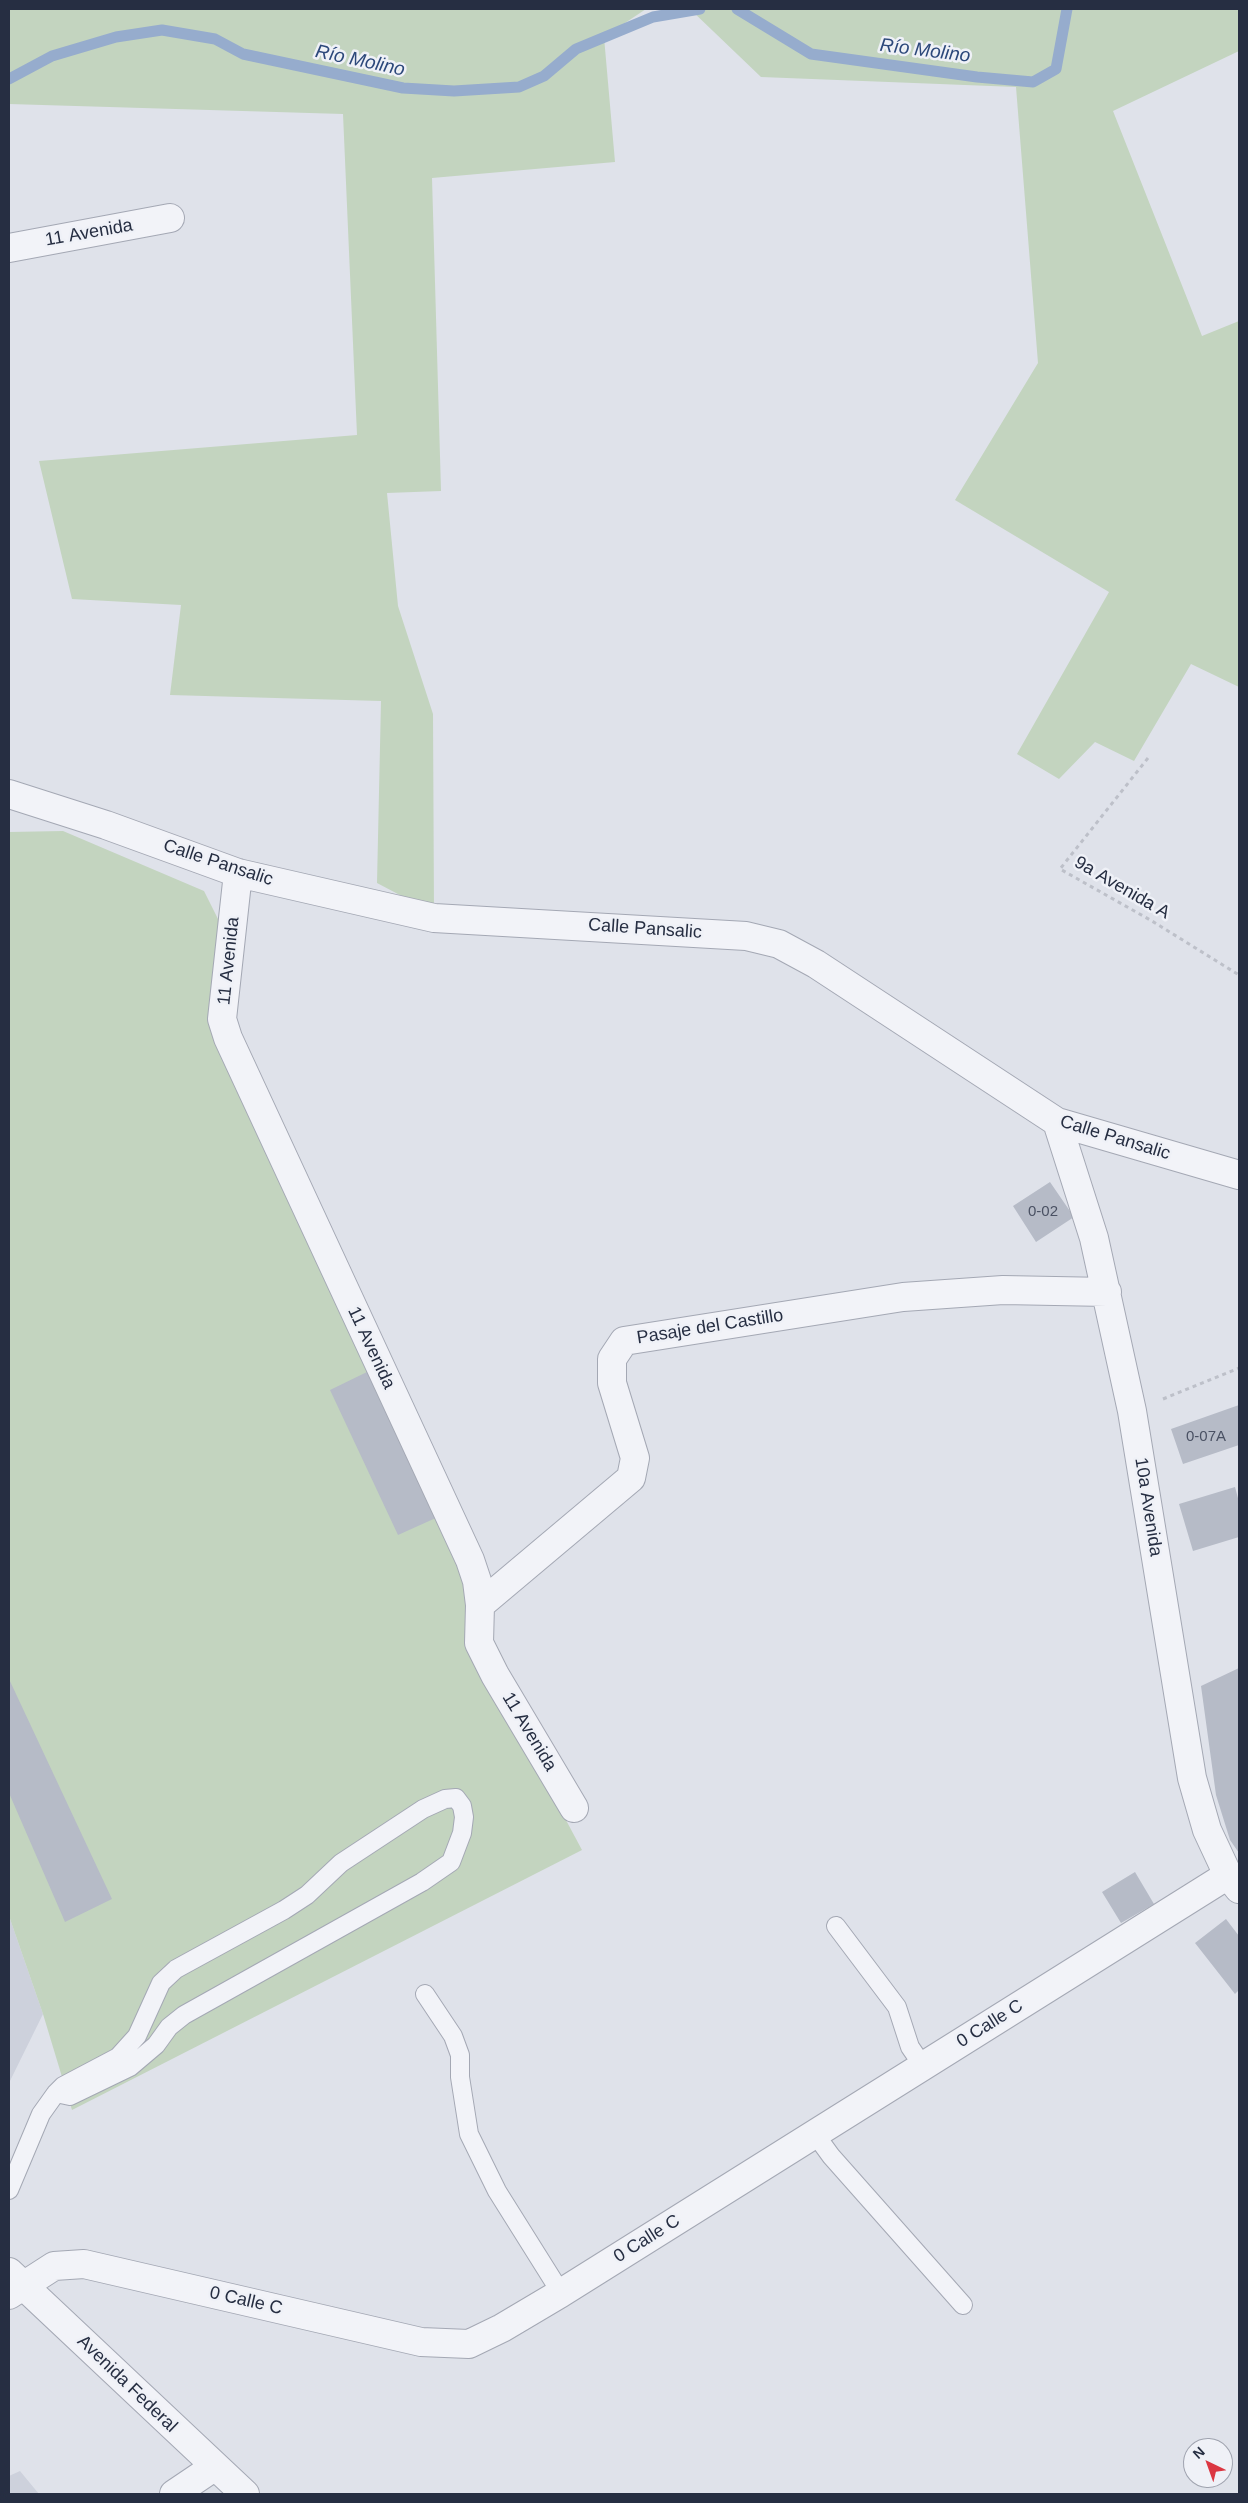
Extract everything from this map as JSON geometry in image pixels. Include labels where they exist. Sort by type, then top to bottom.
[{"type":"street","name":"11 Avenida","points":[[9,248],[170,218]]},
{"type":"street","name":"Calle Pansalic","points":[[9,794],[106,825],[238,873],[434,918],[746,936],[779,944],[816,964],[1057,1122],[1239,1175]]},
{"type":"street","name":"11 Avenida","points":[[238,873],[222,1019],[228,1038],[470,1560],[477,1581],[480,1605],[479,1643],[495,1675],[574,1808]]},
{"type":"street","name":"10a Avenida","points":[[1057,1122],[1094,1238],[1132,1411],[1192,1778],[1207,1830],[1234,1882]]},
{"type":"street","name":"Pasaje del Castillo","points":[[480,1605],[630,1478],[635,1458],[612,1383],[612,1359],[624,1341],[904,1297],[1003,1290],[1107,1292]]},
{"type":"street","name":"0 Calle C","points":[[14,2284],[54,2266],[84,2264],[421,2342],[469,2344],[502,2328],[561,2293],[923,2066],[1234,1882]]},
{"type":"street","name":"Avenida Federal","points":[[14,2284],[245,2494]]},
{"type":"street","points":[[174,2494],[214,2467]]},
{"type":"lane","points":[[9,2190],[41,2114],[56,2093],[63,2086],[118,2056],[137,2036],[161,1983],[176,1969],[284,1910],[306,1895],[341,1863],[423,1810],[445,1798],[456,1798],[462,1806],[464,1818],[462,1833],[451,1862],[422,1882],[184,2015],[169,2027],[156,2045],[130,2068],[70,2096],[56,2093]]},
{"type":"lane","points":[[836,1926],[897,2007],[910,2047],[923,2066]]},
{"type":"lane","points":[[425,1994],[453,2036],[460,2055],[460,2077],[469,2134],[497,2191],[561,2293]]},
{"type":"lane","points":[[815,2134],[831,2156],[963,2305]]},
{"type":"path","name":"9a Avenida A","points":[[1148,758],[1060,869],[1152,921],[1239,975]]},
{"type":"path","points":[[1132,1411],[1239,1368]]},
{"type":"shaded area","points":[[9,1916],[43,2014],[9,2083]]},
{"type":"shaded area","points":[[20,2471],[39,2494],[9,2494],[9,2476]]},
{"type":"green space","points":[[9,9],[646,9],[604,37],[615,162],[432,178],[441,491],[387,493],[398,606],[433,714],[434,913],[377,883],[381,701],[170,695],[181,605],[72,599],[39,461],[357,435],[343,114],[9,104]]},
{"type":"green space","points":[[690,9],[1239,9],[1239,51],[1113,111],[1202,336],[1239,321],[1239,687],[1191,664],[1134,761],[1095,742],[1059,779],[1017,754],[1109,592],[955,500],[1038,363],[1016,87],[761,77]]},
{"type":"green space","points":[[63,831],[204,891],[224,931],[237,1024],[273,1136],[484,1574],[479,1658],[582,1850],[72,2110],[43,2014],[9,1916],[9,832]]},
{"type":"building","points":[[1050,1182],[1074,1217],[1036,1242],[1013,1206]]},
{"type":"building","points":[[369,1371],[438,1517],[398,1535],[330,1390]]},
{"type":"building","points":[[1239,1405],[1239,1445],[1183,1464],[1171,1429]]},
{"type":"building","points":[[1235,1487],[1239,1502],[1239,1537],[1193,1551],[1179,1504]]},
{"type":"building","points":[[1239,1668],[1239,1853],[1230,1840],[1216,1795],[1201,1686]]},
{"type":"building","points":[[9,1679],[112,1899],[65,1922],[9,1793]]},
{"type":"building","points":[[1135,1872],[1154,1904],[1121,1923],[1102,1892]]},
{"type":"building","points":[[1226,1919],[1239,1936],[1239,1990],[1235,1994],[1195,1943]]},
{"type":"waterway","name":"Río Molino","points":[[9,79],[52,56],[116,37],[162,30],[215,39],[243,54],[403,88],[454,91],[519,87],[544,76],[576,49],[653,17],[700,9]]},
{"type":"waterway","name":"Río Molino","points":[[737,9],[811,54],[977,77],[1033,82],[1056,69],[1067,9]]}]
